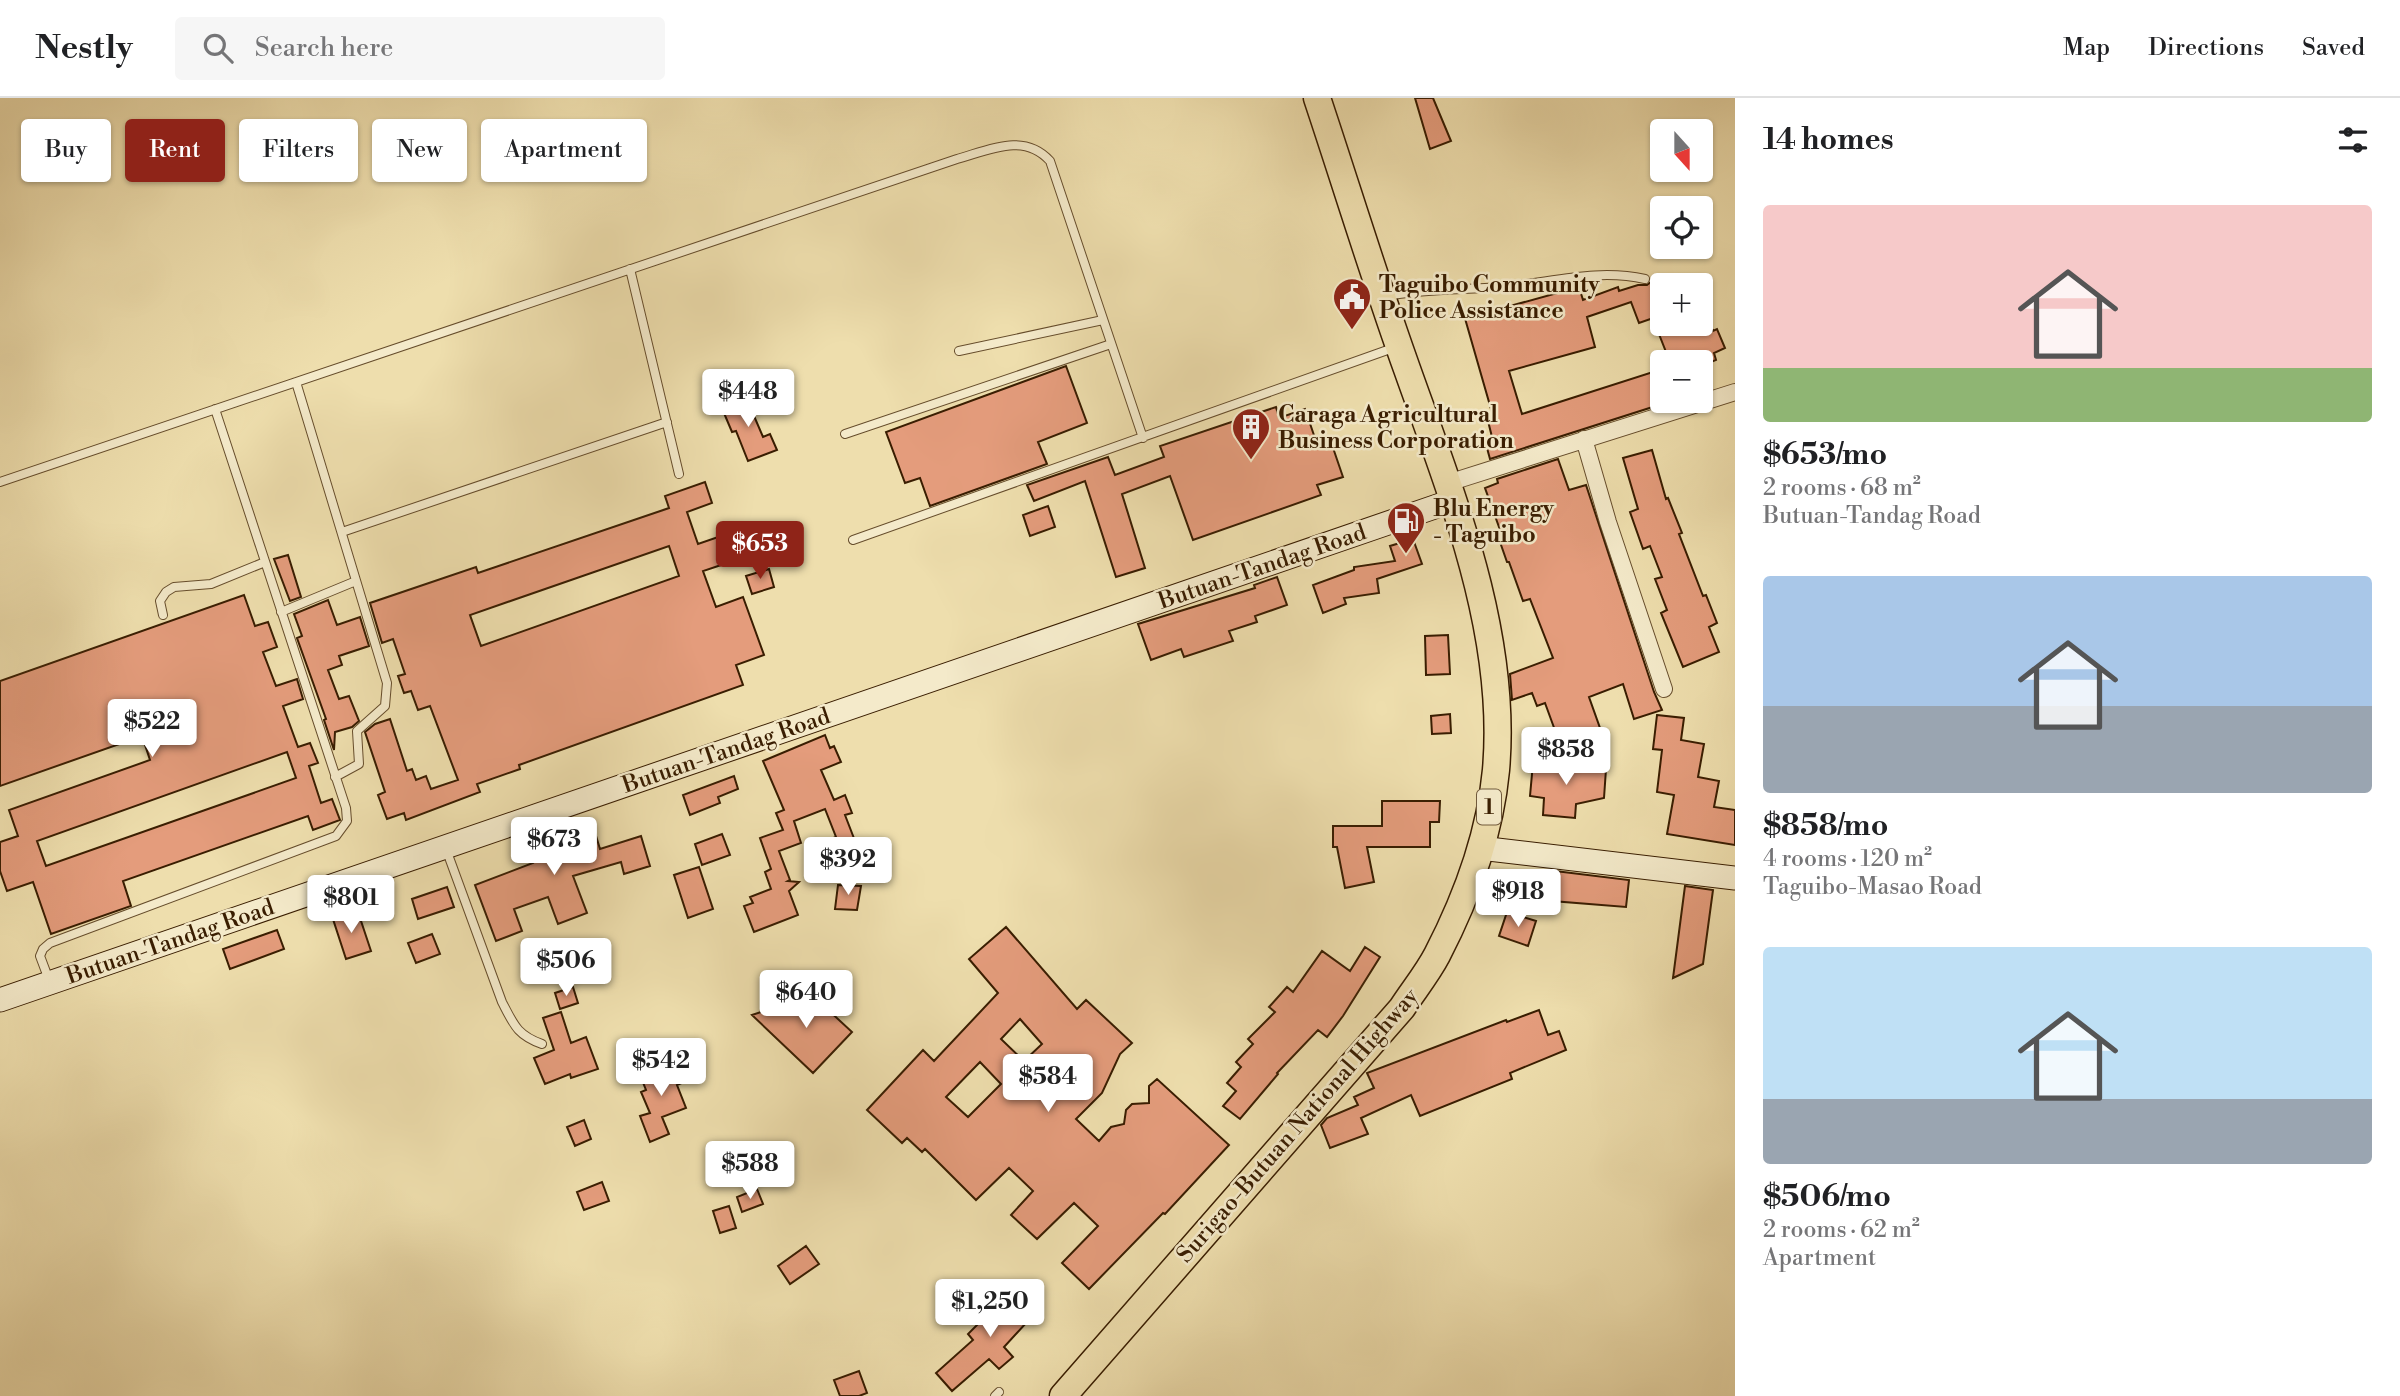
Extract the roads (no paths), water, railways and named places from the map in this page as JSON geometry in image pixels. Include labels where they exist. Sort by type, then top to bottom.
[{"type":"highway","name":"Surigao-Butuan National Highway","points":[[1063,1396],[1402,1008],[1436,957],[1463,899],[1480,848],[1496,770],[1497,720],[1491,653],[1475,577],[1450,492],[1317,98]]},
{"type":"main road","name":"Butuan-Tandag Road","points":[[0,1000],[445,847],[1450,492]]},
{"type":"main road","points":[[1480,848],[1735,878]]},
{"type":"street","points":[[1450,492],[1584,439],[1735,392]]},
{"type":"street","points":[[1584,439],[1608,522],[1664,689]]},
{"type":"lane","points":[[0,482],[957,159],[1014,143],[1041,151],[1050,161],[1143,438]]},
{"type":"lane","points":[[630,269],[680,474]]},
{"type":"lane","points":[[1383,296],[1504,286],[1589,275],[1620,274],[1645,279]]},
{"type":"lane","points":[[958,351],[1103,320]]},
{"type":"lane","points":[[845,434],[1111,344]]},
{"type":"lane","points":[[853,540],[1399,346]]},
{"type":"lane","points":[[296,382],[387,683],[388,697],[385,706],[357,730],[360,760],[357,767],[335,777]]},
{"type":"lane","points":[[50,983],[40,956],[50,943],[336,836],[347,821],[215,409]]},
{"type":"lane","points":[[342,532],[667,422]]},
{"type":"lane","points":[[163,615],[160,601],[166,592],[174,587],[211,584],[265,562]]},
{"type":"lane","points":[[281,612],[356,581]]},
{"type":"lane","points":[[445,847],[502,1002],[513,1024],[525,1038],[542,1044]]},
{"type":"place","name":"Taguibo Community Police Assistance","points":[[1352,331]]},
{"type":"place","name":"Caraga Agricultural Business Corporation","points":[[1251,461]]},
{"type":"place","name":"Blu Energy - Taguibo","points":[[1406,555]]}]
